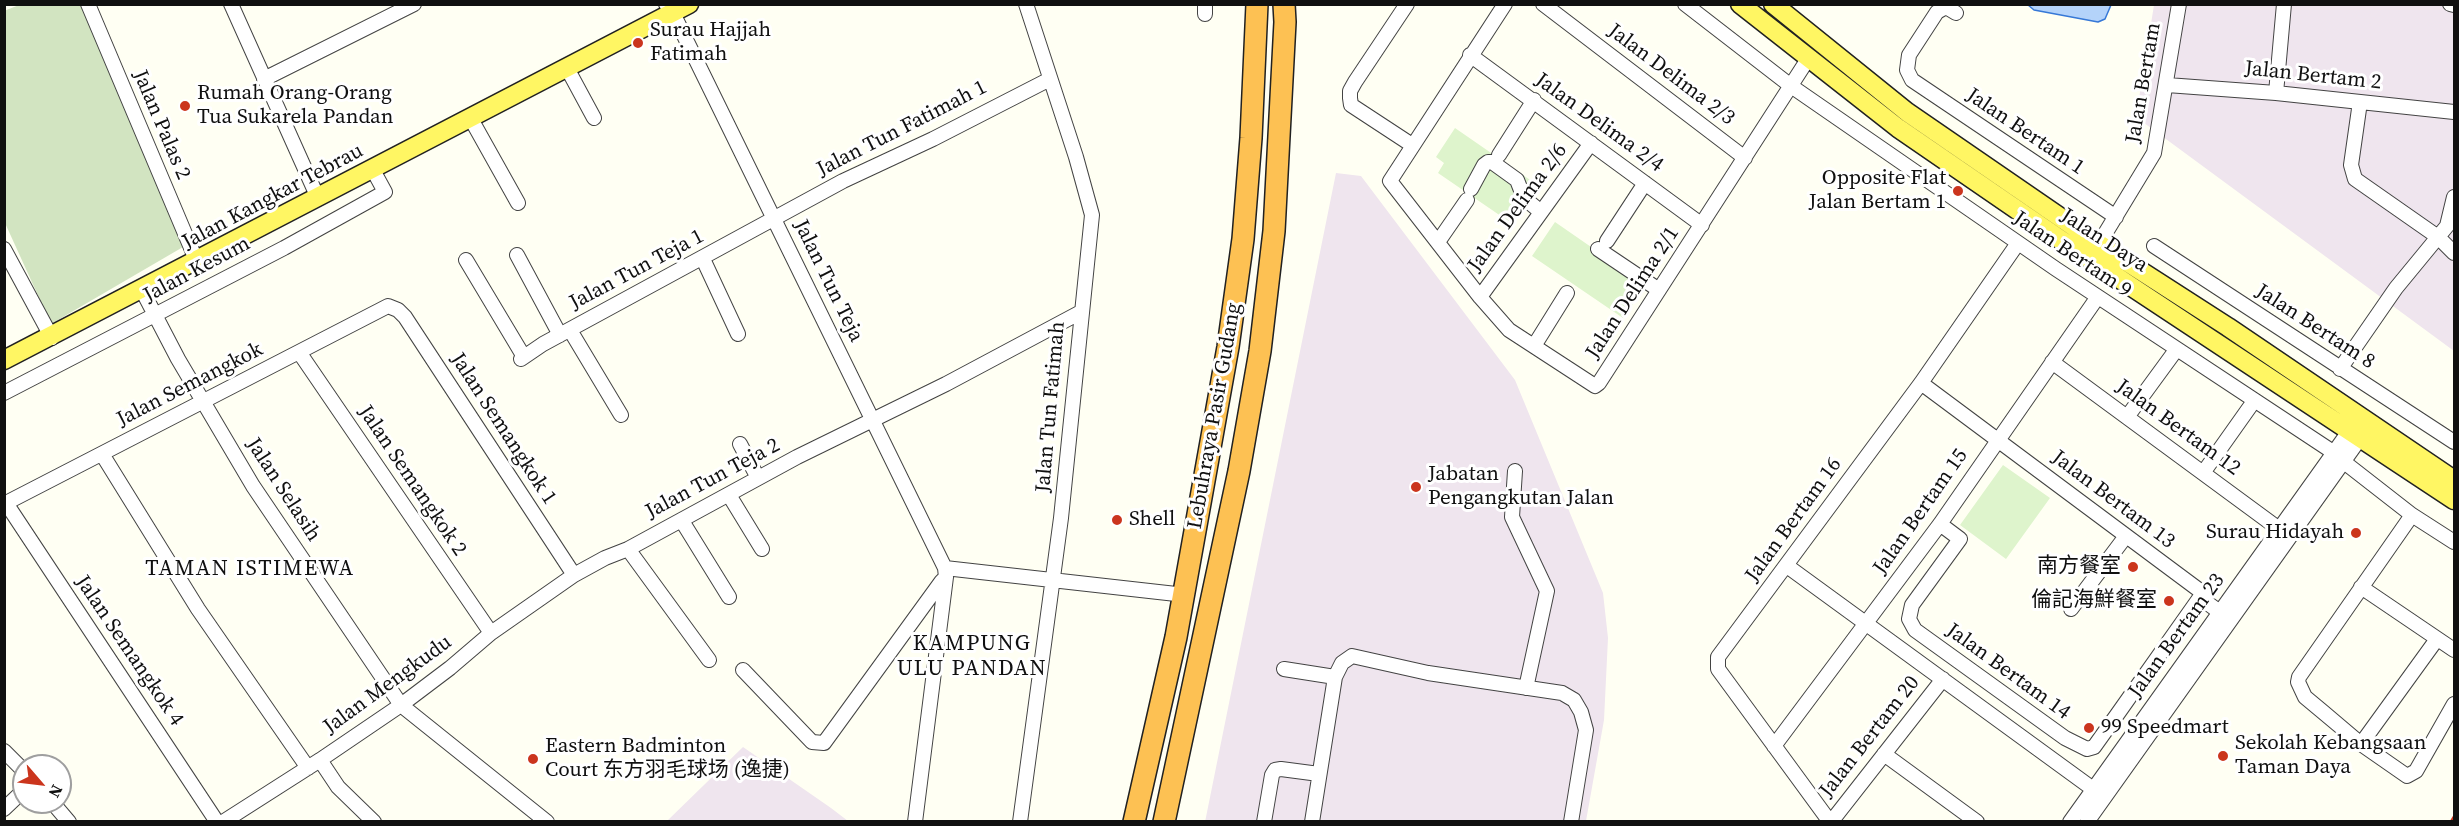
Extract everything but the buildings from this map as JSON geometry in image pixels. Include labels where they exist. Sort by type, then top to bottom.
[{"type":"highway","name":"Lebuhraya Pasir Gudang","points":[[1134,822],[1185,595],[1228,347],[1244,239],[1253,114],[1257,4]]},
{"type":"highway","name":"Lebuhraya Pasir Gudang","points":[[1164,822],[1239,471],[1260,351],[1274,231],[1286,22],[1284,4]]},
{"type":"main road","name":"Jalan Kangkar Tebrau","points":[[8,360],[471,119],[567,68],[669,9],[690,4]]},
{"type":"main road","name":"Jalan Daya","points":[[1740,4],[1808,60],[1898,128],[2095,252],[2361,426],[2454,480]]},
{"type":"main road","name":"Jalan Daya","points":[[1783,8],[1907,112],[2095,252]]},
{"type":"main road","name":"Jalan Daya","points":[[2361,426],[2454,500]]},
{"type":"street","name":"Jalan Palas 2","points":[[88,4],[197,262]]},
{"type":"street","points":[[231,4],[318,198]]},
{"type":"street","points":[[264,79],[414,4]]},
{"type":"street","name":"Jalan Tun Fatimah","points":[[1020,822],[1061,518],[1092,216],[1076,157],[1026,4]]},
{"type":"street","points":[[1407,4],[1355,82],[1350,91],[1350,98],[1351,105],[1412,146],[1505,4]]},
{"type":"street","name":"Jalan Delima 2/3","points":[[1543,4],[1745,158]]},
{"type":"street","name":"Jalan Bertam 9","points":[[1686,4],[1791,86],[2097,298],[2333,452]]},
{"type":"street","name":"Jalan Bertam","points":[[2095,252],[2154,153],[2179,4]]},
{"type":"street","points":[[2276,93],[2284,4]]},
{"type":"street","name":"Jalan Bertam 1","points":[[1956,13],[1946,7],[1936,12],[1909,55],[1907,65],[1912,80],[2116,218]]},
{"type":"street","name":"Jalan Tun Teja","points":[[669,9],[946,572]]},
{"type":"street","name":"Jalan Delima 2/4","points":[[1470,55],[1702,225]]},
{"type":"street","name":"Jalan Delima 2/1","points":[[1412,146],[1390,181],[1480,297],[1509,330],[1595,386],[1808,60]]},
{"type":"street","points":[[567,68],[594,118]]},
{"type":"street","name":"Jalan Tun Fatimah 1","points":[[774,219],[1050,79]]},
{"type":"street","name":"Jalan Bertam 2","points":[[2167,85],[2276,93],[2454,112]]},
{"type":"street","points":[[1499,155],[1534,100]]},
{"type":"street","points":[[2360,102],[2351,165],[2355,179],[2438,237],[2454,253]]},
{"type":"street","points":[[471,119],[518,203]]},
{"type":"street","name":"Jalan Delima 2/6","points":[[1480,297],[1591,142]]},
{"type":"street","points":[[1438,242],[1469,195],[1484,165],[1488,162],[1492,162],[1517,180],[1524,198],[1541,212]]},
{"type":"street","name":"Jalan Kesum","points":[[4,393],[155,316],[385,192],[373,170]]},
{"type":"street","points":[[1645,183],[1602,245],[1659,290]]},
{"type":"street","points":[[2340,369],[2396,288],[2438,237],[2451,216],[2454,197]]},
{"type":"street","name":"Jalan Tun Teja 1","points":[[466,260],[522,358],[565,332],[774,219]]},
{"type":"street","name":"Jalan Bertam 16","points":[[1831,822],[1718,669],[1718,657],[1921,383],[2018,243]]},
{"type":"street","name":"Jalan Bertam 8","points":[[2154,246],[2454,442]]},
{"type":"street","points":[[4,249],[52,338]]},
{"type":"street","points":[[517,255],[621,415]]},
{"type":"street","points":[[703,259],[738,334]]},
{"type":"street","name":"Jalan Selasih","points":[[142,290],[253,486],[401,705],[547,822]]},
{"type":"street","points":[[1534,346],[1567,293]]},
{"type":"street","name":"Jalan Bertam 15","points":[[1774,746],[1940,524],[2097,298]]},
{"type":"street","name":"Jalan Semangkok","points":[[5,504],[385,306],[395,308]]},
{"type":"street","name":"Jalan Semangkok 1","points":[[395,308],[405,317],[574,575]]},
{"type":"street","name":"Jalan Tun Teja 2","points":[[574,575],[1081,312]]},
{"type":"street","points":[[2127,417],[2176,350]]},
{"type":"street","name":"Jalan Semangkok 2","points":[[299,352],[491,633]]},
{"type":"street","name":"Jalan Bertam 12","points":[[2052,362],[2279,529]]},
{"type":"street","name":"Jalan Bertam 13","points":[[1921,383],[2203,593],[2212,592],[2232,620]]},
{"type":"street","points":[[2203,473],[2254,401]]},
{"type":"street","name":"Jalan Bertam 23","points":[[2070,822],[2333,452],[2361,426]]},
{"type":"street","name":"Jalan Bertam 23","points":[[2087,822],[2344,462],[2361,426]]},
{"type":"street","points":[[740,444],[758,478]]},
{"type":"street","points":[[102,454],[198,609],[308,768]]},
{"type":"street","points":[[2344,462],[2412,515],[2454,542]]},
{"type":"street","points":[[1515,471],[1512,517],[1547,591],[1526,688]]},
{"type":"street","points":[[729,495],[762,549]]},
{"type":"street","name":"Jalan Semangkok 4","points":[[5,504],[217,822]]},
{"type":"street","points":[[2412,515],[2299,676],[2300,689],[2305,697],[2361,744],[2407,776],[2416,771],[2454,704]]},
{"type":"street","points":[[681,521],[729,597]]},
{"type":"street","name":"Jalan Bertam 14","points":[[1940,524],[1960,539],[1912,605],[1909,619],[1915,630],[2065,738],[2087,749],[2094,747],[2203,593]]},
{"type":"street","points":[[2071,609],[2126,536]]},
{"type":"street","points":[[627,549],[709,660]]},
{"type":"street","points":[[1787,566],[2052,758],[2093,789],[2101,802]]},
{"type":"street","points":[[946,572],[1053,580],[1185,595]]},
{"type":"street","points":[[743,670],[812,742],[825,743],[946,572]]},
{"type":"street","points":[[915,822],[946,572]]},
{"type":"street","name":"Jalan Mengkudu","points":[[223,822],[401,705],[491,633],[574,575]]},
{"type":"street","points":[[2361,587],[2454,650]]},
{"type":"street","points":[[2361,744],[2437,639]]},
{"type":"street","points":[[1312,822],[1335,677],[1341,663],[1352,656],[1428,673],[1562,693],[1574,700],[1581,712],[1586,729],[1571,822]]},
{"type":"street","points":[[1284,669],[1335,677]]},
{"type":"street","name":"Jalan Bertam 20","points":[[1831,822],[1942,679]]},
{"type":"street","points":[[2052,758],[2065,738]]},
{"type":"street","points":[[1884,754],[1958,816],[1977,822]]},
{"type":"street","points":[[320,760],[338,787],[374,822]]},
{"type":"street","points":[[1264,822],[1272,775],[1275,770],[1319,774]]},
{"type":"shaded area","points":[[2154,5],[2454,5],[2454,351],[2136,117]]},
{"type":"shaded area","name":"Jabatan Pengangkutan Jalan","points":[[1336,173],[1361,176],[1515,380],[1603,593],[1608,638],[1604,720],[1586,821],[1205,822]]},
{"type":"shaded area","points":[[743,747],[831,808],[848,821],[667,821]]},
{"type":"green space","points":[[19,5],[82,5],[183,247],[51,324],[5,223],[4,11]]},
{"type":"green space","points":[[1455,128],[1536,184],[1511,223],[1438,173],[1444,163],[1436,157]]},
{"type":"green space","points":[[1555,222],[1646,285],[1623,318],[1532,256]]},
{"type":"green space","points":[[2003,465],[2050,498],[2006,559],[1960,525]]},
{"type":"water","points":[[2028,5],[2111,5],[2105,19],[2098,22],[2034,10]]},
{"type":"railway","points":[[2451,822],[2454,817]]},
{"type":"place","name":"Surau Hajjah Fatimah","points":[[638,43]]},
{"type":"place","name":"Rumah Orang-Orang Tua Sukarela Pandan","points":[[185,106]]},
{"type":"place","name":"Opposite Flat Jalan Bertam 1","points":[[1958,191]]},
{"type":"place","name":"Jabatan Pengangkutan Jalan","points":[[1416,487]]},
{"type":"place","name":"Shell","points":[[1117,520]]},
{"type":"place","name":"Surau Hidayah","points":[[2356,533]]},
{"type":"place","name":"南方餐室","points":[[2133,567]]},
{"type":"place","name":"倫記海鮮餐室","points":[[2169,601]]},
{"type":"place","name":"99 Speedmart","points":[[2089,728]]},
{"type":"place","name":"Sekolah Kebangsaan Taman Daya","points":[[2223,756]]},
{"type":"place","name":"Eastern Badminton Court 东方羽毛球场 (逸捷)","points":[[533,759]]},
{"type":"district","name":"TAMAN ISTIMEWA","points":[[250,569]]},
{"type":"district","name":"KAMPUNG ULU PANDAN","points":[[972,656]]}]
